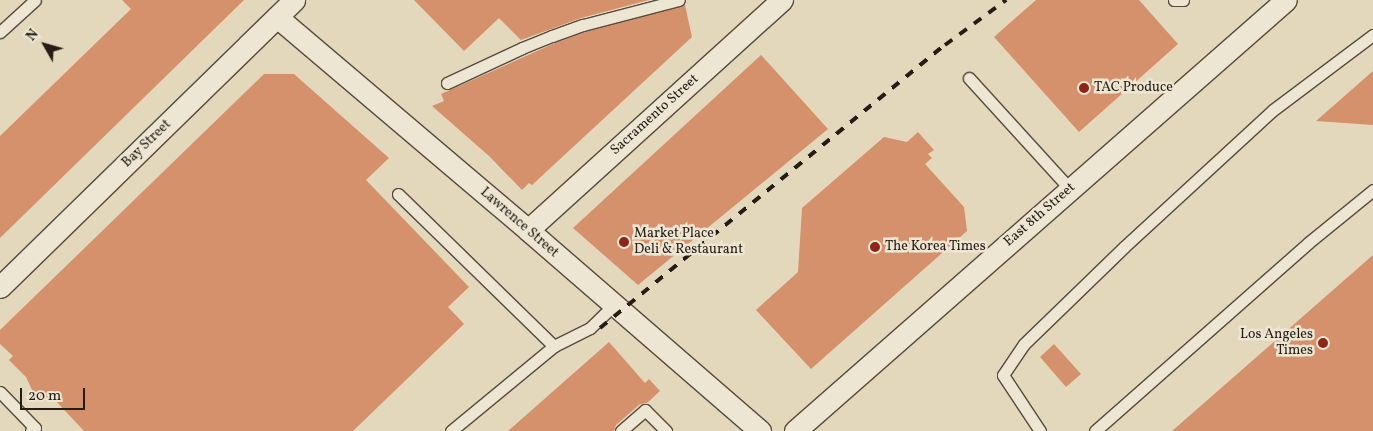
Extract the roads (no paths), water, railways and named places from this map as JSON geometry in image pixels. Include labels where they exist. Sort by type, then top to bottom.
[{"type":"street","name":"Sacramento Street","points":[[528,230],[782,0]]},
{"type":"street","name":"East 8th Street","points":[[795,431],[1286,0]]},
{"type":"street","name":"Lawrence Street","points":[[285,6],[528,230],[760,431]]},
{"type":"street","name":"Bay Street","points":[[0,288],[285,6]]},
{"type":"lane","points":[[0,32],[35,0]]},
{"type":"lane","points":[[447,83],[552,36],[590,23],[679,0]]},
{"type":"lane","points":[[1174,0],[1184,0]]},
{"type":"lane","points":[[1040,431],[1003,376],[1024,344],[1124,247],[1273,110],[1373,35]]},
{"type":"lane","points":[[969,78],[1070,189]]},
{"type":"lane","points":[[1095,431],[1308,243],[1373,190]]},
{"type":"lane","points":[[398,194],[554,346]]},
{"type":"lane","points":[[451,431],[554,346],[590,328],[614,305]]},
{"type":"lane","points":[[0,392],[35,428],[32,431]]},
{"type":"lane","points":[[621,431],[645,410],[666,431]]},
{"type":"railway","points":[[600,328],[945,45],[1006,0]]},
{"type":"place","name":"TAC Produce","points":[[1084,88]]},
{"type":"place","name":"Market Place Deli & Restaurant","points":[[624,242]]},
{"type":"place","name":"The Korea Times","points":[[875,247]]},
{"type":"place","name":"Los Angeles Times","points":[[1323,343]]}]
